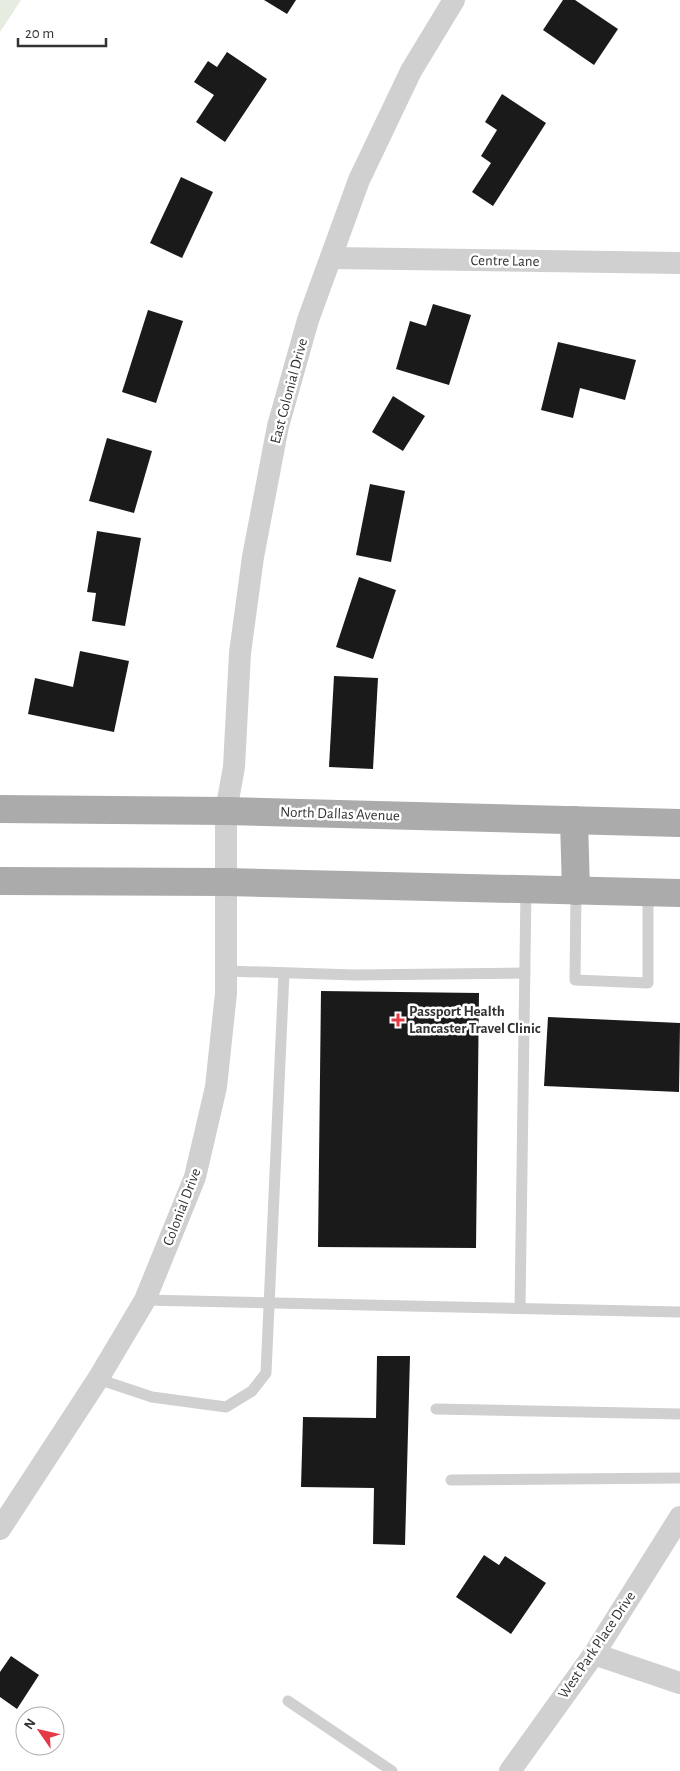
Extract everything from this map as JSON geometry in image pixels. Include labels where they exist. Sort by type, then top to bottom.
[{"type":"main road","name":"North Dallas Avenue","points":[[0,809],[226,811],[680,823]]},
{"type":"main road","points":[[574,820],[576,891]]},
{"type":"main road","points":[[0,881],[226,882],[680,894]]},
{"type":"street","name":"East Colonial Drive","points":[[226,811],[234,767],[240,653],[253,557],[278,426],[308,320],[359,180],[407,79],[454,0]]},
{"type":"street","name":"Centre Lane","points":[[330,258],[680,263]]},
{"type":"street","name":"Colonial Drive","points":[[0,1529],[98,1379],[145,1300],[195,1177],[216,1087],[226,993],[226,811]]},
{"type":"street","name":"West Park Place Drive","points":[[510,1771],[594,1654],[680,1517]]},
{"type":"street","points":[[594,1654],[680,1683]]},
{"type":"lane","points":[[520,1308],[526,890]]},
{"type":"lane","points":[[576,891],[575,980],[648,983],[648,893]]},
{"type":"lane","points":[[226,971],[355,975],[525,973]]},
{"type":"lane","points":[[98,1379],[152,1397],[226,1407],[252,1391],[266,1373],[284,973]]},
{"type":"lane","points":[[145,1300],[680,1312]]},
{"type":"lane","points":[[436,1409],[680,1414]]},
{"type":"lane","points":[[451,1480],[680,1478]]},
{"type":"lane","points":[[288,1701],[392,1771]]},
{"type":"shaded area","points":[[0,0],[21,0],[0,32]]},
{"type":"building","points":[[264,0],[296,0],[287,14]]},
{"type":"building","points":[[563,0],[575,0],[618,29],[594,65],[543,30]]},
{"type":"building","points":[[227,52],[267,79],[225,142],[196,122],[214,95],[194,82],[208,61],[217,67]]},
{"type":"building","points":[[502,94],[546,123],[493,206],[472,192],[491,163],[481,156],[497,130],[485,122]]},
{"type":"building","points":[[181,177],[213,192],[182,258],[150,243]]},
{"type":"building","points":[[433,304],[471,315],[449,385],[396,369],[410,321],[426,326]]},
{"type":"building","points":[[148,310],[183,321],[156,403],[122,392]]},
{"type":"building","points":[[558,342],[636,360],[625,400],[580,388],[573,418],[541,410]]},
{"type":"building","points":[[393,396],[425,416],[403,451],[372,432]]},
{"type":"building","points":[[107,438],[152,451],[134,513],[89,501]]},
{"type":"building","points":[[370,484],[405,491],[391,562],[356,555]]},
{"type":"building","points":[[97,531],[141,538],[125,626],[92,621],[96,593],[87,592]]},
{"type":"building","points":[[359,577],[396,590],[373,659],[336,647]]},
{"type":"building","points":[[80,651],[129,661],[114,732],[28,714],[35,678],[73,687]]},
{"type":"building","points":[[334,676],[378,678],[373,769],[329,767]]},
{"type":"building","points":[[321,991],[479,993],[476,1248],[318,1247]]},
{"type":"building","points":[[548,1017],[680,1023],[679,1092],[544,1086]]},
{"type":"building","points":[[377,1356],[410,1356],[405,1545],[373,1544],[374,1488],[301,1487],[303,1417],[376,1418]]},
{"type":"building","points":[[484,1555],[499,1565],[505,1556],[546,1583],[511,1634],[456,1597]]},
{"type":"building","points":[[11,1656],[39,1675],[19,1706],[15,1708],[0,1697],[0,1672]]},
{"type":"place","name":"Passport Health Lancaster Travel Clinic","points":[[398,1020]]}]
